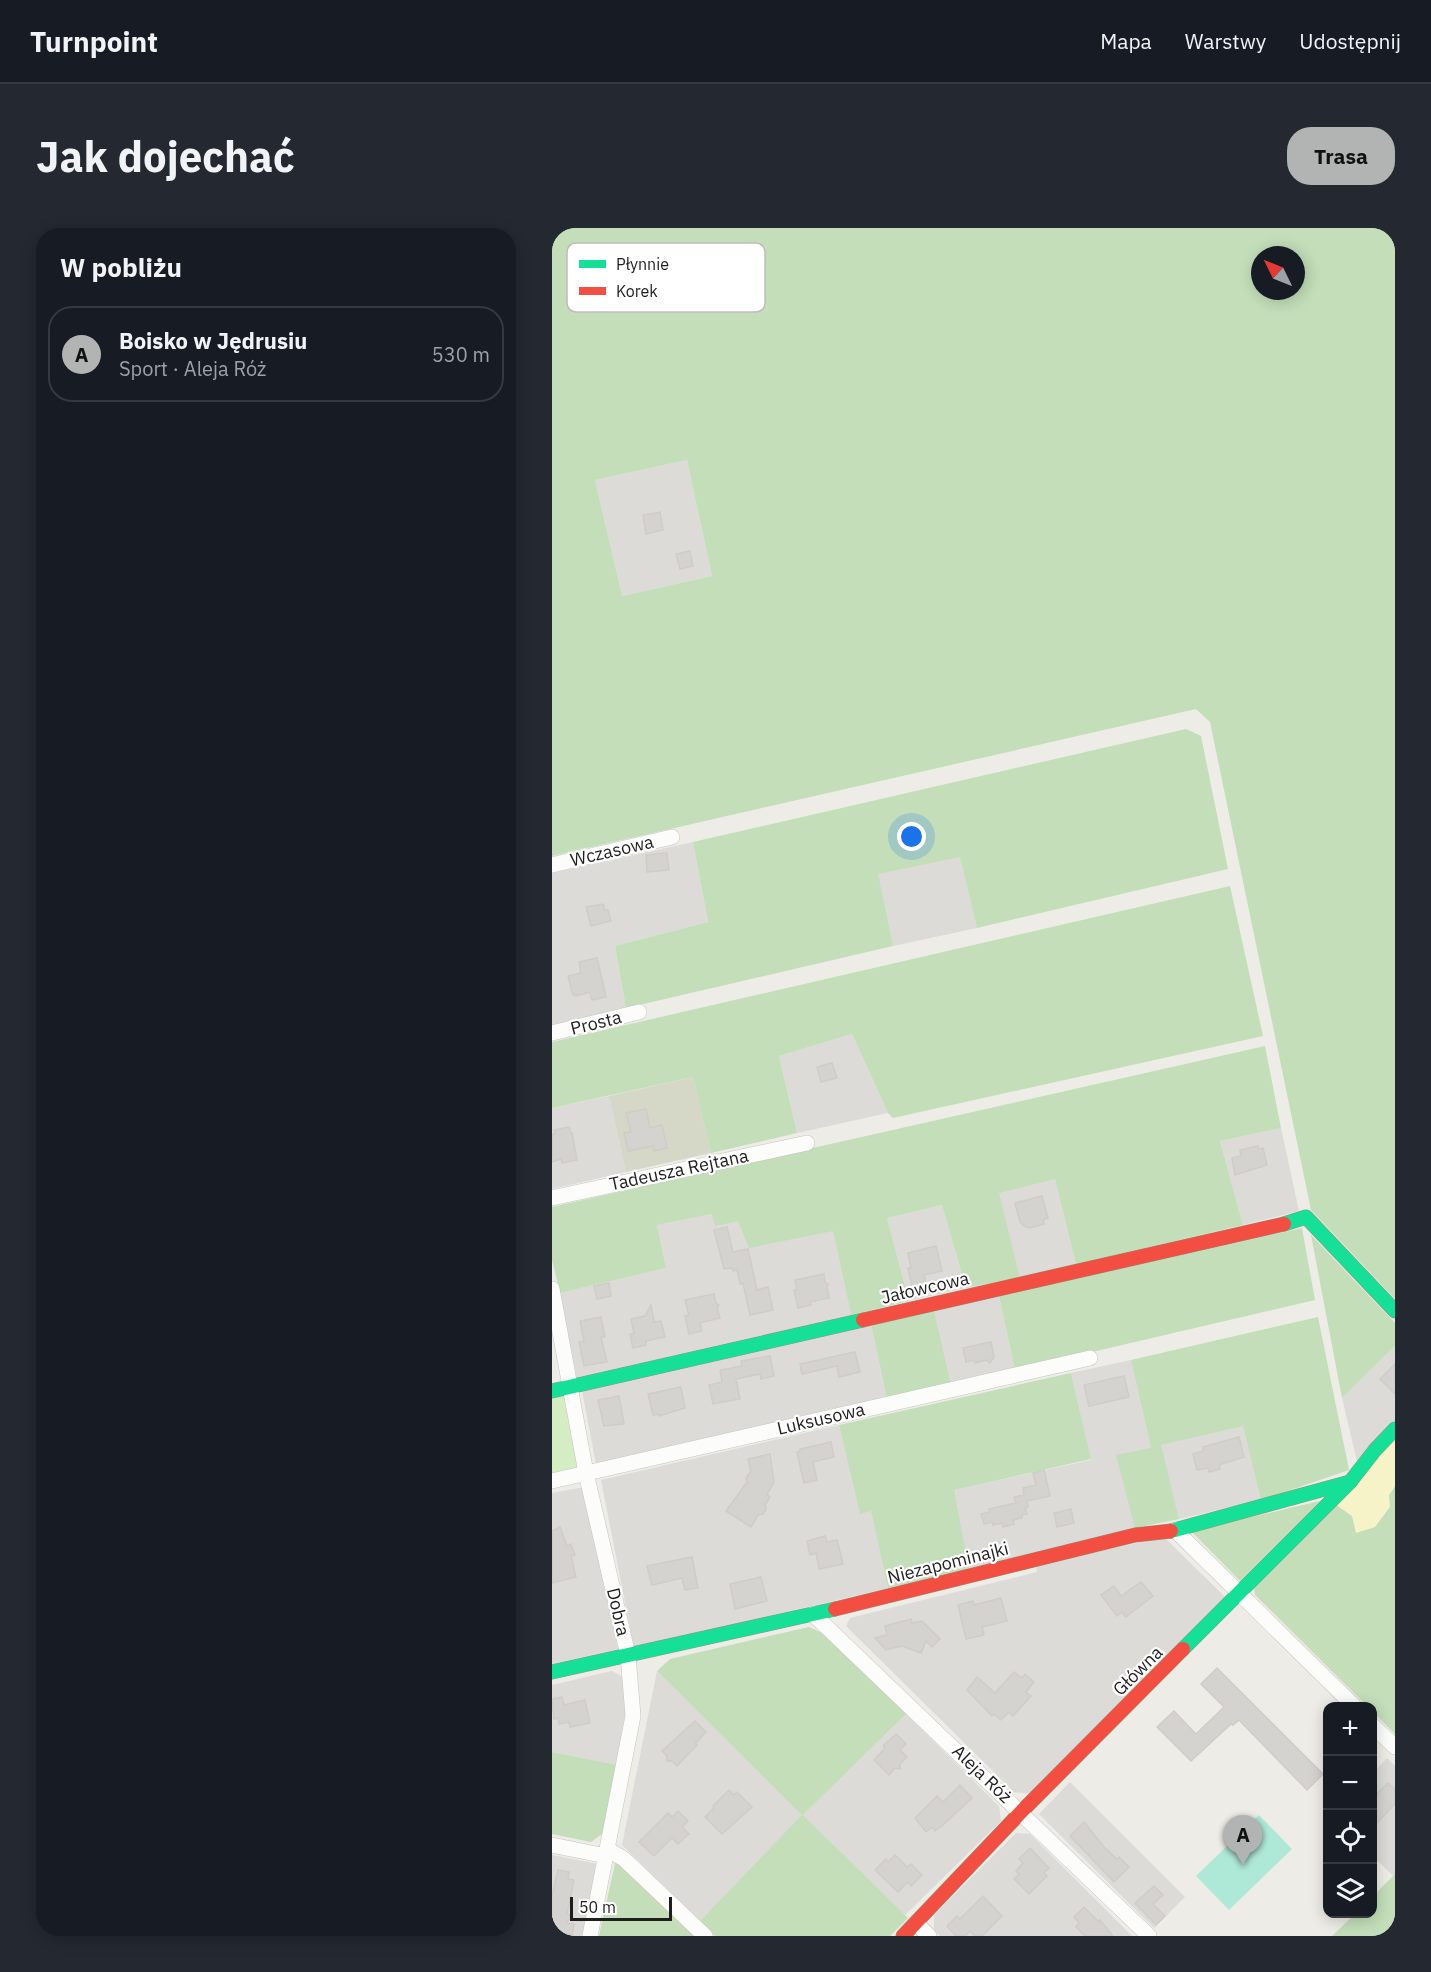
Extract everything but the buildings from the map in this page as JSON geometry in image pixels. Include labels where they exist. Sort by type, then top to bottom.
[{"type":"street","name":"Wczasowa","points":[[552,865],[672,837]]},
{"type":"street","name":"Prosta","points":[[552,1033],[639,1012]]},
{"type":"street","name":"Tadeusza Rejtana","points":[[552,1198],[807,1143]]},
{"type":"street","name":"Jałowcowa","points":[[552,1391],[1295,1222],[1306,1217],[1395,1311]]},
{"type":"street","name":"Dobra","points":[[552,1289],[586,1473],[628,1655],[633,1716],[590,1936]]},
{"type":"street","name":"Luksusowa","points":[[552,1481],[1090,1358]]},
{"type":"street","name":"Główna","points":[[903,1936],[1021,1812],[1350,1482],[1395,1429]]},
{"type":"street","name":"Niezapominajki","points":[[552,1672],[813,1614],[1135,1535],[1175,1530],[1350,1482]]},
{"type":"street","points":[[1175,1530],[1349,1702]]},
{"type":"street","name":"Aleja Róż","points":[[813,1614],[1149,1936]]},
{"type":"street","points":[[1377,1730],[1395,1747]]},
{"type":"street","points":[[552,1845],[607,1852],[624,1859],[705,1936]]},
{"type":"street","points":[[916,1923],[929,1936]]},
{"type":"shaded area","points":[[687,460],[712,576],[622,596],[595,480]]},
{"type":"shaded area","points":[[693,842],[708,922],[615,946],[626,1008],[552,1025],[552,873]]},
{"type":"shaded area","points":[[960,856],[977,928],[893,946],[877,874]]},
{"type":"shaded area","points":[[852,1034],[888,1113],[797,1133],[779,1056]]},
{"type":"shaded area","points":[[693,1077],[711,1153],[626,1172],[609,1096]]},
{"type":"shaded area","points":[[609,1096],[626,1172],[552,1189],[552,1108]]},
{"type":"shaded area","points":[[1281,1128],[1299,1211],[1243,1225],[1220,1141]]},
{"type":"shaded area","points":[[1055,1179],[1076,1264],[1020,1277],[998,1192]]},
{"type":"shaded area","points":[[942,1205],[966,1288],[909,1301],[887,1218]]},
{"type":"shaded area","points":[[712,1214],[738,1221],[833,1231],[851,1315],[577,1378],[560,1293],[666,1268],[657,1225]]},
{"type":"shaded area","points":[[999,1296],[1015,1370],[951,1384],[934,1310]]},
{"type":"shaded area","points":[[871,1324],[887,1399],[596,1464],[582,1391]]},
{"type":"shaded area","points":[[1395,1346],[1395,1422],[1357,1461],[1342,1398]]},
{"type":"shaded area","points":[[1131,1360],[1151,1448],[1135,1528],[969,1569],[953,1490],[1091,1460],[1071,1373]]},
{"type":"shaded area","points":[[839,1425],[860,1513],[871,1510],[888,1588],[634,1648],[601,1480]]},
{"type":"shaded area","points":[[1243,1425],[1261,1500],[1179,1519],[1160,1445]]},
{"type":"shaded area","points":[[584,1487],[618,1649],[552,1664],[552,1493]]},
{"type":"shaded area","points":[[1164,1537],[1225,1597],[1030,1794],[1014,1792],[846,1626],[850,1618],[1037,1572],[1036,1565]]},
{"type":"shaded area","points":[[612,1671],[624,1678],[629,1707],[618,1765],[552,1752],[552,1685]]},
{"type":"shaded area","points":[[657,1671],[803,1815],[700,1921],[622,1845]]},
{"type":"shaded area","points":[[906,1714],[999,1806],[1001,1821],[904,1916],[803,1815]]},
{"type":"shaded area","points":[[1387,1758],[1395,1766],[1395,1874],[1393,1876],[1377,1860],[1377,1769]]},
{"type":"shaded area","points":[[1070,1782],[1185,1897],[1154,1928],[1039,1814]]},
{"type":"shaded area","points":[[1016,1833],[1030,1834],[1132,1936],[940,1936],[934,1930],[934,1915]]},
{"type":"shaded area","points":[[552,1855],[598,1864],[584,1936],[552,1936]]},
{"type":"green space","points":[[552,228],[1395,228],[1395,1299],[1311,1210],[1210,722],[1196,709],[552,856]],"holes":[[[687,460],[712,576],[622,596],[595,480]]]},
{"type":"green space","points":[[1186,729],[1201,736],[1228,869],[977,928],[960,857],[878,874],[893,946],[626,1008],[615,946],[708,922],[693,842]]},
{"type":"green space","points":[[1230,886],[1263,1036],[893,1118],[888,1113],[852,1034],[779,1056],[797,1133],[711,1153],[693,1077],[552,1108],[552,1042]]},
{"type":"green space","points":[[1265,1046],[1281,1128],[1220,1141],[1243,1225],[1076,1264],[1055,1179],[999,1193],[1020,1277],[966,1288],[942,1205],[887,1218],[909,1301],[851,1315],[833,1231],[749,1248],[738,1221],[715,1226],[712,1214],[657,1225],[666,1268],[560,1293],[552,1260],[552,1207]]},
{"type":"green space","points":[[1302,1228],[1315,1300],[1015,1370],[999,1296]]},
{"type":"green space","points":[[1311,1235],[1395,1323],[1395,1346],[1342,1398]]},
{"type":"green space","points":[[934,1310],[951,1384],[887,1399],[871,1324]]},
{"type":"green space","points":[[1318,1317],[1349,1470],[1261,1500],[1243,1426],[1161,1445],[1179,1519],[1135,1528],[1116,1455],[1151,1448],[1131,1360]]},
{"type":"green space","points":[[1071,1373],[1091,1459],[954,1490],[969,1569],[888,1588],[871,1511],[860,1514],[839,1425]]},
{"type":"green space","points":[[566,1395],[580,1468],[552,1475],[552,1398]]},
{"type":"green space","points":[[1395,1486],[1395,1734],[1377,1716],[1377,1702],[1363,1702],[1255,1595],[1254,1587],[1335,1504],[1352,1516],[1389,1495]]},
{"type":"green space","points":[[1320,1501],[1240,1581],[1191,1531]]},
{"type":"green space","points":[[809,1627],[827,1635],[906,1714],[803,1815],[908,1918],[890,1936],[715,1936],[700,1921],[802,1815],[657,1671],[670,1659]]},
{"type":"green space","points":[[552,1752],[618,1765],[602,1834],[591,1842],[552,1834]]},
{"type":"green space","points":[[1259,1815],[1292,1849],[1229,1910],[1196,1876]]},
{"type":"green space","points":[[616,1859],[694,1936],[599,1936]]},
{"type":"green space","points":[[1395,1874],[1395,1936],[1332,1936],[1351,1918],[1377,1918],[1377,1892]]},
{"type":"sand","points":[[1395,1437],[1395,1486],[1389,1495],[1390,1507],[1375,1527],[1356,1533],[1352,1516],[1335,1504]]},
{"type":"traffic: fast","points":[[1284,1224],[1306,1217],[1395,1311]]},
{"type":"traffic: fast","points":[[552,1391],[863,1320]]},
{"type":"traffic: fast","points":[[1183,1649],[1350,1482],[1395,1429]]},
{"type":"traffic: fast","points":[[1171,1531],[1350,1482]]},
{"type":"traffic: fast","points":[[552,1672],[835,1609]]},
{"type":"traffic: jam","points":[[863,1320],[1284,1224]]},
{"type":"traffic: jam","points":[[835,1609],[1135,1535],[1171,1531]]},
{"type":"traffic: jam","points":[[903,1936],[1021,1812],[1183,1649]]},
{"type":"place","name":"Boisko w Jędrusiu","points":[[1243,1865]]}]
